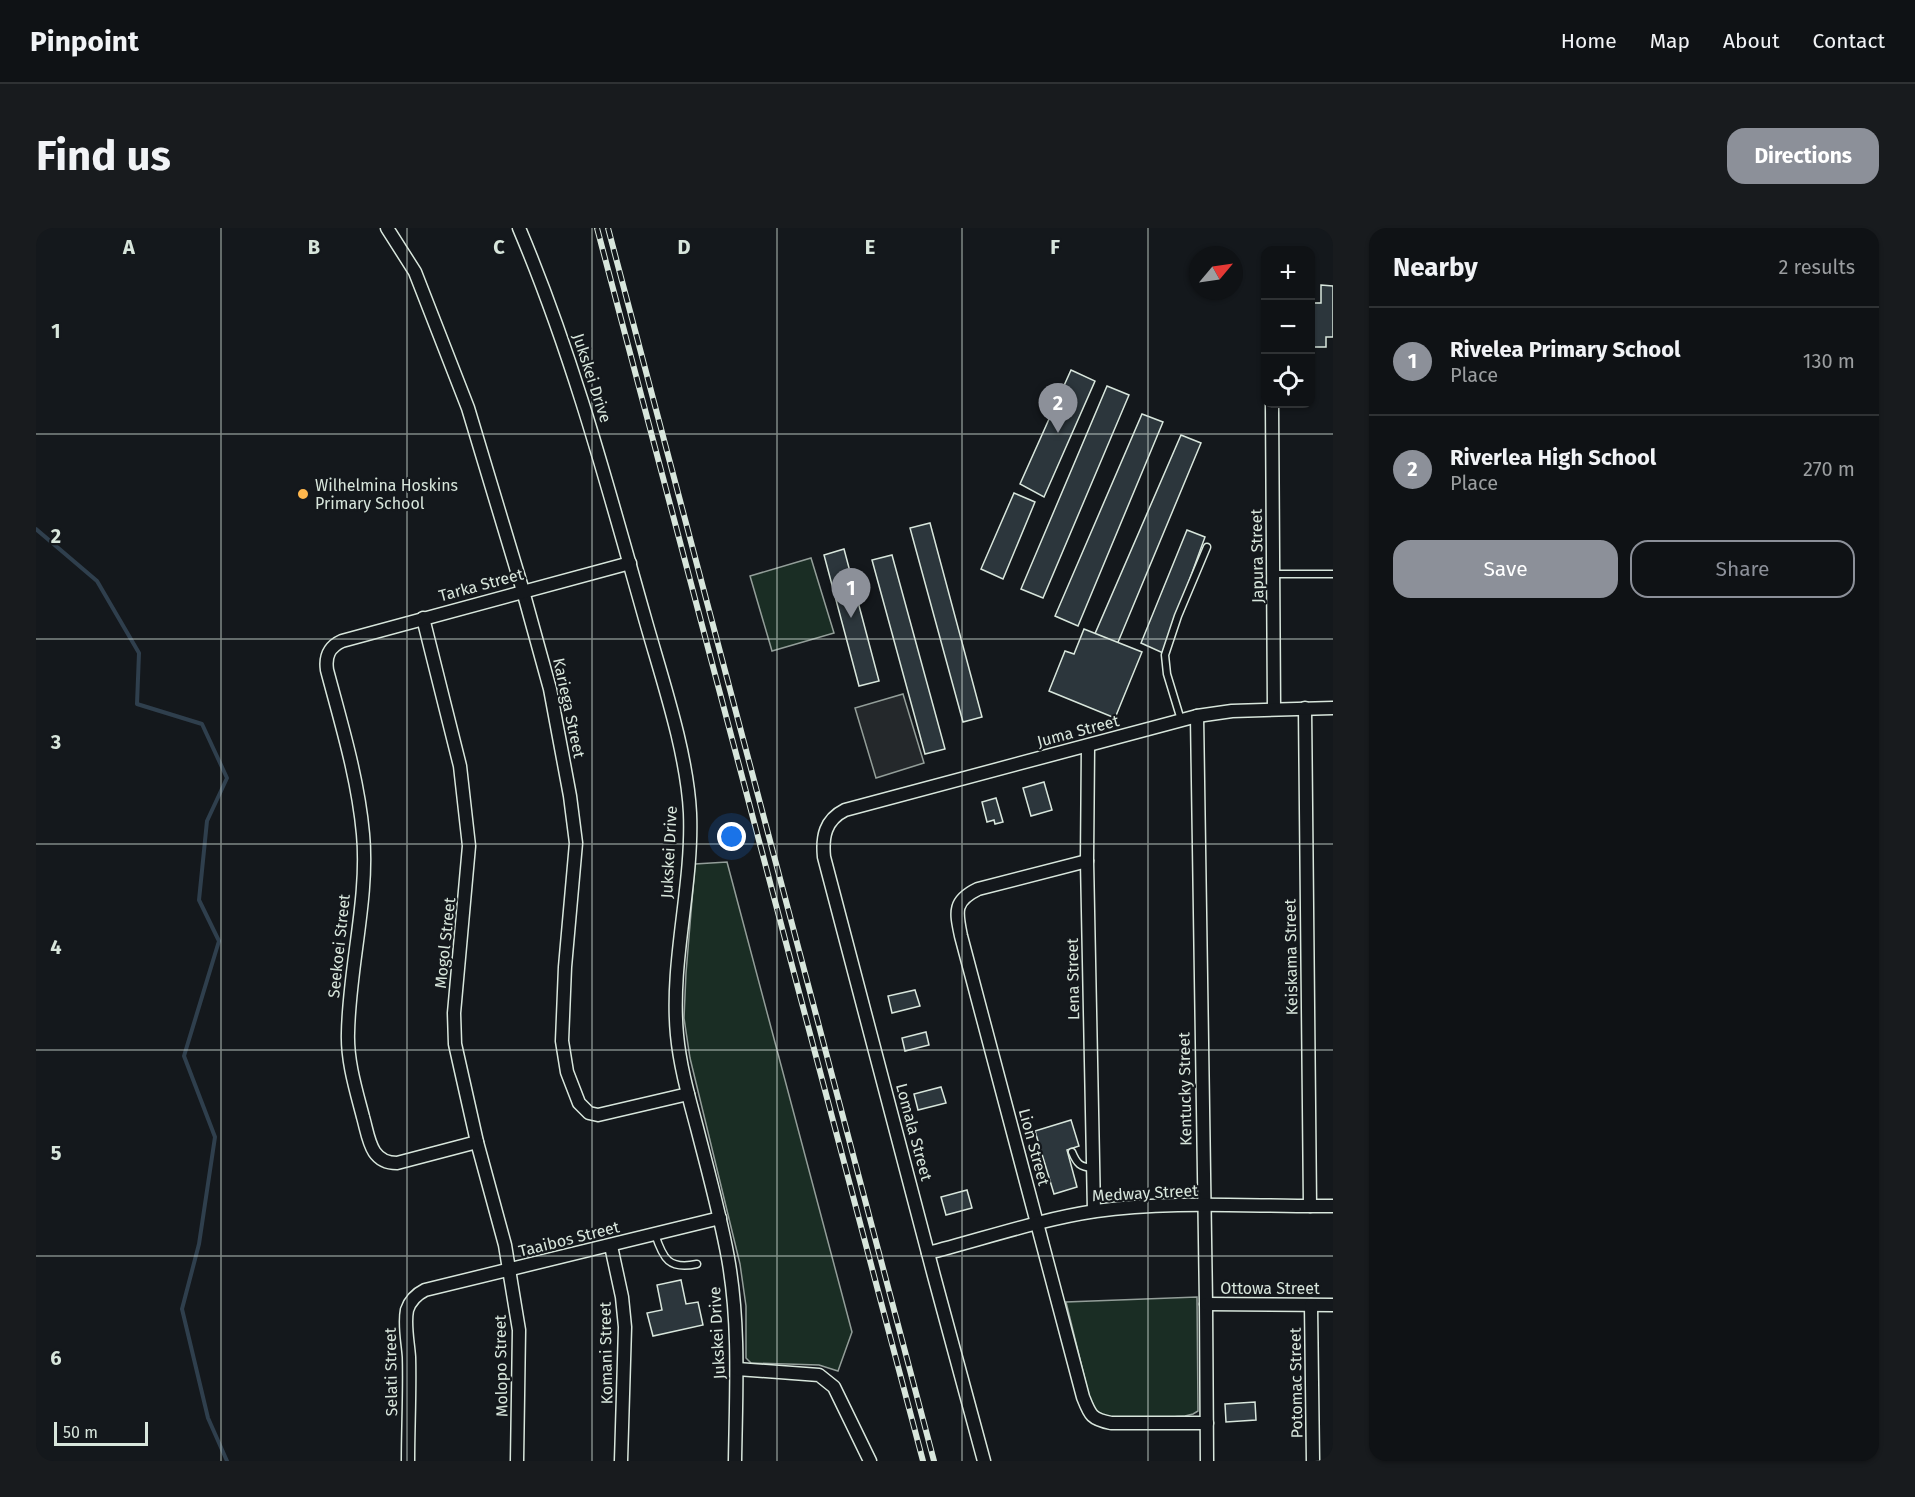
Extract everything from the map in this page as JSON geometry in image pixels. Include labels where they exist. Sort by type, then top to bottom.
[{"type":"street","name":"Kariega Street","points":[[387,228],[415,272],[468,408],[550,689],[575,826],[575,862],[561,1025],[564,1056],[572,1088],[583,1108],[589,1113],[598,1115],[688,1094]]},
{"type":"street","name":"Jukskei Drive","points":[[519,228],[581,393],[669,704],[687,784],[690,813],[689,856],[681,922],[676,1007],[677,1035],[688,1094],[720,1218],[734,1302],[737,1369],[735,1461]]},
{"type":"street","name":"Japura Street","points":[[1272,408],[1274,709]]},
{"type":"street","name":"Tarka Street","points":[[342,641],[630,563]]},
{"type":"street","name":"Mogol Street","points":[[423,618],[460,766],[470,846],[454,1031],[457,1056],[477,1142],[506,1245],[510,1270]]},
{"type":"street","name":"Seekoei Street","points":[[342,641],[331,649],[326,663],[351,768],[363,832],[364,868],[348,1034],[351,1068],[371,1146],[381,1160],[397,1163],[477,1142]]},
{"type":"street","name":"Keiskama Street","points":[[1305,708],[1310,1206]]},
{"type":"street","name":"Juma Street","points":[[837,814],[887,798],[1197,716],[1216,712],[1333,708]]},
{"type":"street","name":"Kentucky Street","points":[[1197,716],[1207,1461]]},
{"type":"street","name":"Lena Street","points":[[1088,746],[1087,861],[1094,1211]]},
{"type":"street","name":"Lomala Street","points":[[837,814],[824,831],[824,857],[984,1461]]},
{"type":"street","name":"Lion Street","points":[[1087,861],[978,889],[964,897],[958,908],[961,936],[1083,1397],[1092,1416],[1097,1420],[1112,1423],[1207,1423]]},
{"type":"street","name":"Medway Street","points":[[928,1253],[1094,1211],[1204,1206],[1333,1206]]},
{"type":"street","name":"Taaibos Street","points":[[425,1290],[720,1218]]},
{"type":"street","name":"Komani Street","points":[[611,1246],[623,1304],[625,1327],[621,1461]]},
{"type":"street","name":"Molopo Street","points":[[510,1270],[519,1330],[518,1461]]},
{"type":"street","name":"Selati Street","points":[[408,1461],[407,1309],[412,1300],[425,1290]]},
{"type":"street","name":"Ottowa Street","points":[[1206,1305],[1333,1305]]},
{"type":"street","name":"Potomac Street","points":[[1311,1305],[1313,1461]]},
{"type":"street","points":[[737,1369],[808,1373],[825,1378],[834,1387],[870,1461]]},
{"type":"lane","points":[[1181,720],[1167,674],[1165,655],[1178,616],[1207,547]]},
{"type":"lane","points":[[1274,574],[1333,574]]},
{"type":"lane","points":[[1072,1152],[1078,1165],[1093,1168]]},
{"type":"lane","points":[[655,1234],[662,1254],[671,1263],[678,1266],[697,1264]]},
{"type":"green space","points":[[811,558],[834,633],[772,651],[750,576]]},
{"type":"green space","points":[[727,862],[852,1332],[838,1371],[819,1365],[751,1363],[746,1358],[746,1306],[740,1264],[690,1058],[684,1018],[695,864]]},
{"type":"green space","points":[[1197,1297],[1198,1411],[1185,1416],[1134,1419],[1107,1417],[1099,1413],[1089,1396],[1066,1302]]},
{"type":"shaded area","points":[[903,694],[924,763],[876,778],[855,708]]},
{"type":"building","points":[[1321,285],[1333,286],[1333,337],[1326,337],[1326,347],[1315,347],[1315,303],[1321,303]]},
{"type":"building","points":[[1071,370],[1095,381],[1044,497],[1020,484]]},
{"type":"building","points":[[1107,386],[1129,395],[1043,598],[1021,589]]},
{"type":"building","points":[[1142,414],[1163,422],[1078,626],[1055,616]]},
{"type":"building","points":[[1181,435],[1201,443],[1116,647],[1094,636]]},
{"type":"building","points":[[1014,493],[1035,502],[1003,579],[981,569]]},
{"type":"building","points":[[930,523],[982,717],[963,722],[910,528]]},
{"type":"building","points":[[1187,530],[1205,537],[1163,653],[1141,643]]},
{"type":"building","points":[[844,549],[879,681],[859,686],[824,555]]},
{"type":"building","points":[[892,555],[945,749],[925,754],[872,560]]},
{"type":"building","points":[[1084,629],[1142,652],[1115,718],[1049,691],[1065,651],[1074,654]]},
{"type":"building","points":[[1044,782],[1052,810],[1031,816],[1023,788]]},
{"type":"building","points":[[996,798],[1003,822],[995,824],[994,820],[987,822],[982,802]]},
{"type":"building","points":[[915,990],[920,1006],[892,1013],[888,996]]},
{"type":"building","points":[[926,1032],[929,1045],[905,1051],[902,1038]]},
{"type":"building","points":[[941,1087],[946,1103],[918,1110],[914,1094]]},
{"type":"building","points":[[1071,1120],[1079,1146],[1067,1150],[1077,1187],[1054,1194],[1035,1131]]},
{"type":"building","points":[[967,1190],[972,1208],[946,1215],[941,1197]]},
{"type":"building","points":[[681,1280],[686,1304],[698,1302],[703,1325],[653,1336],[647,1313],[662,1310],[657,1285]]},
{"type":"building","points":[[1255,1402],[1256,1420],[1226,1422],[1225,1404]]},
{"type":"waterway","points":[[36,529],[97,581],[139,653],[137,704],[202,724],[227,778],[207,821],[199,900],[219,941],[184,1056],[215,1137],[199,1244],[182,1309],[208,1418],[227,1461]]},
{"type":"railway","points":[[597,228],[923,1461]]},
{"type":"railway","points":[[608,228],[934,1461]]},
{"type":"place","name":"Riverlea High School","points":[[1058,433]]},
{"type":"place","name":"Wilhelmina Hoskins Primary School","points":[[303,494]]},
{"type":"place","name":"Rivelea Primary School","points":[[851,618]]}]
